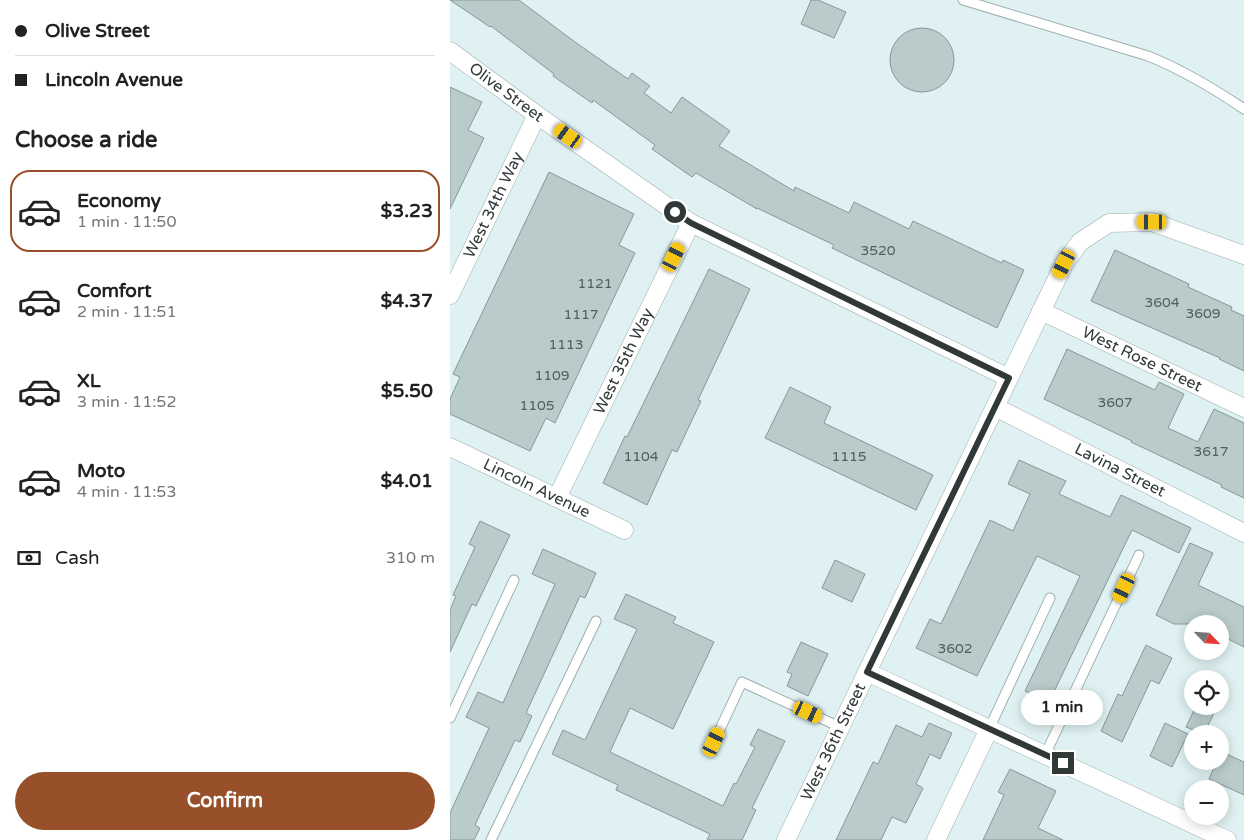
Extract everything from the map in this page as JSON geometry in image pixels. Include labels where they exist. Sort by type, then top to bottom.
[{"type":"street","name":"Olive Street","points":[[450,51],[537,115],[691,223],[1009,378]]},
{"type":"street","name":"West 34th Way","points":[[450,295],[537,115]]},
{"type":"street","name":"West 36th Street","points":[[786,840],[1064,264],[1080,242],[1109,223],[1152,222],[1244,255]]},
{"type":"street","name":"West 35th Way","points":[[557,498],[691,223]]},
{"type":"street","name":"West Rose Street","points":[[1041,311],[1244,408]]},
{"type":"street","name":"Lavina Street","points":[[995,407],[1244,533]]},
{"type":"street","name":"Lincoln Avenue","points":[[450,447],[624,530]]},
{"type":"street","points":[[867,672],[1222,839]]},
{"type":"street","points":[[936,840],[990,729]]},
{"type":"lane","points":[[963,0],[1148,56],[1171,65],[1205,83],[1244,109]]},
{"type":"lane","points":[[1045,755],[1139,555]]},
{"type":"lane","points":[[450,718],[514,580]]},
{"type":"lane","points":[[990,729],[1050,598]]},
{"type":"lane","points":[[491,840],[596,621]]},
{"type":"lane","points":[[714,742],[742,682],[840,727]]},
{"type":"building","points":[[450,0],[519,0],[628,79],[632,73],[650,86],[644,93],[671,113],[682,97],[730,131],[719,146],[794,191],[795,187],[849,213],[854,202],[909,229],[913,221],[1002,263],[1003,260],[1024,270],[997,328],[832,248],[834,245],[757,209],[696,173],[692,177],[652,149],[655,145],[593,100],[592,103],[553,76],[554,74],[491,26]]},
{"type":"building","points":[[811,0],[818,0],[846,12],[834,38],[801,24]]},
{"type":"building","points":[[922,28],[940,34],[948,42],[954,60],[948,78],[940,86],[922,92],[904,86],[896,78],[890,60],[896,42],[904,34]]},
{"type":"building","points":[[450,87],[482,102],[468,130],[484,138],[450,209]]},
{"type":"building","points":[[549,172],[634,214],[619,245],[635,253],[555,423],[546,418],[530,451],[450,414],[450,399],[460,377],[453,374]]},
{"type":"building","points":[[1115,250],[1189,284],[1188,287],[1232,307],[1231,310],[1244,316],[1244,371],[1220,358],[1091,301]]},
{"type":"building","points":[[709,269],[750,289],[698,400],[701,401],[677,452],[672,450],[647,505],[603,483]]},
{"type":"building","points":[[1067,349],[1155,390],[1159,382],[1184,394],[1168,428],[1198,442],[1214,409],[1244,423],[1244,498],[1221,487],[1222,485],[1044,399]]},
{"type":"building","points":[[790,387],[831,407],[824,423],[933,475],[916,510],[765,438]]},
{"type":"building","points":[[1019,460],[1066,481],[1059,494],[1110,517],[1121,495],[1191,528],[1179,553],[1132,530],[1049,702],[1025,691],[1080,576],[1037,556],[977,676],[916,648],[930,619],[941,624],[990,520],[1013,531],[1030,494],[1008,484]]},
{"type":"building","points":[[480,521],[510,535],[476,606],[472,604],[450,652],[450,610],[456,596],[453,595],[475,547],[469,544]]},
{"type":"building","points":[[1190,543],[1213,553],[1198,585],[1244,607],[1244,647],[1229,640],[1229,615],[1184,615],[1184,624],[1174,624],[1156,615]]},
{"type":"building","points":[[543,549],[596,573],[585,598],[580,596],[526,713],[532,716],[520,742],[515,740],[475,825],[480,828],[474,840],[450,840],[450,813],[489,728],[466,717],[478,692],[503,703],[555,584],[532,574]]},
{"type":"building","points":[[835,560],[865,574],[852,602],[822,588]]},
{"type":"building","points":[[626,594],[676,617],[673,623],[714,642],[673,729],[630,708],[610,752],[723,806],[755,747],[750,745],[758,729],[785,741],[752,808],[756,810],[742,840],[707,840],[710,834],[616,790],[618,785],[552,754],[563,730],[585,740],[637,629],[614,619]]},
{"type":"building","points":[[801,642],[828,654],[808,696],[787,686],[792,674],[787,672]]},
{"type":"building","points":[[1146,645],[1172,658],[1159,684],[1151,680],[1122,742],[1101,731],[1118,694],[1122,696]]},
{"type":"building","points":[[1192,715],[1213,715],[1208,725],[1187,725]]},
{"type":"building","points":[[929,723],[952,733],[940,759],[930,754],[916,784],[923,788],[906,823],[892,817],[881,840],[836,840],[873,762],[878,764],[896,725],[922,737]]},
{"type":"building","points":[[1165,723],[1184,732],[1184,742],[1172,767],[1150,756]]},
{"type":"building","points":[[1229,755],[1244,762],[1244,795],[1229,788],[1229,780],[1209,779],[1213,770],[1229,770]]},
{"type":"building","points":[[1010,769],[1056,791],[1038,828],[1063,840],[983,840],[1004,795],[998,792]]},
{"type":"route","points":[[675,212],[691,223],[1009,378],[867,672],[1063,763]]}]
